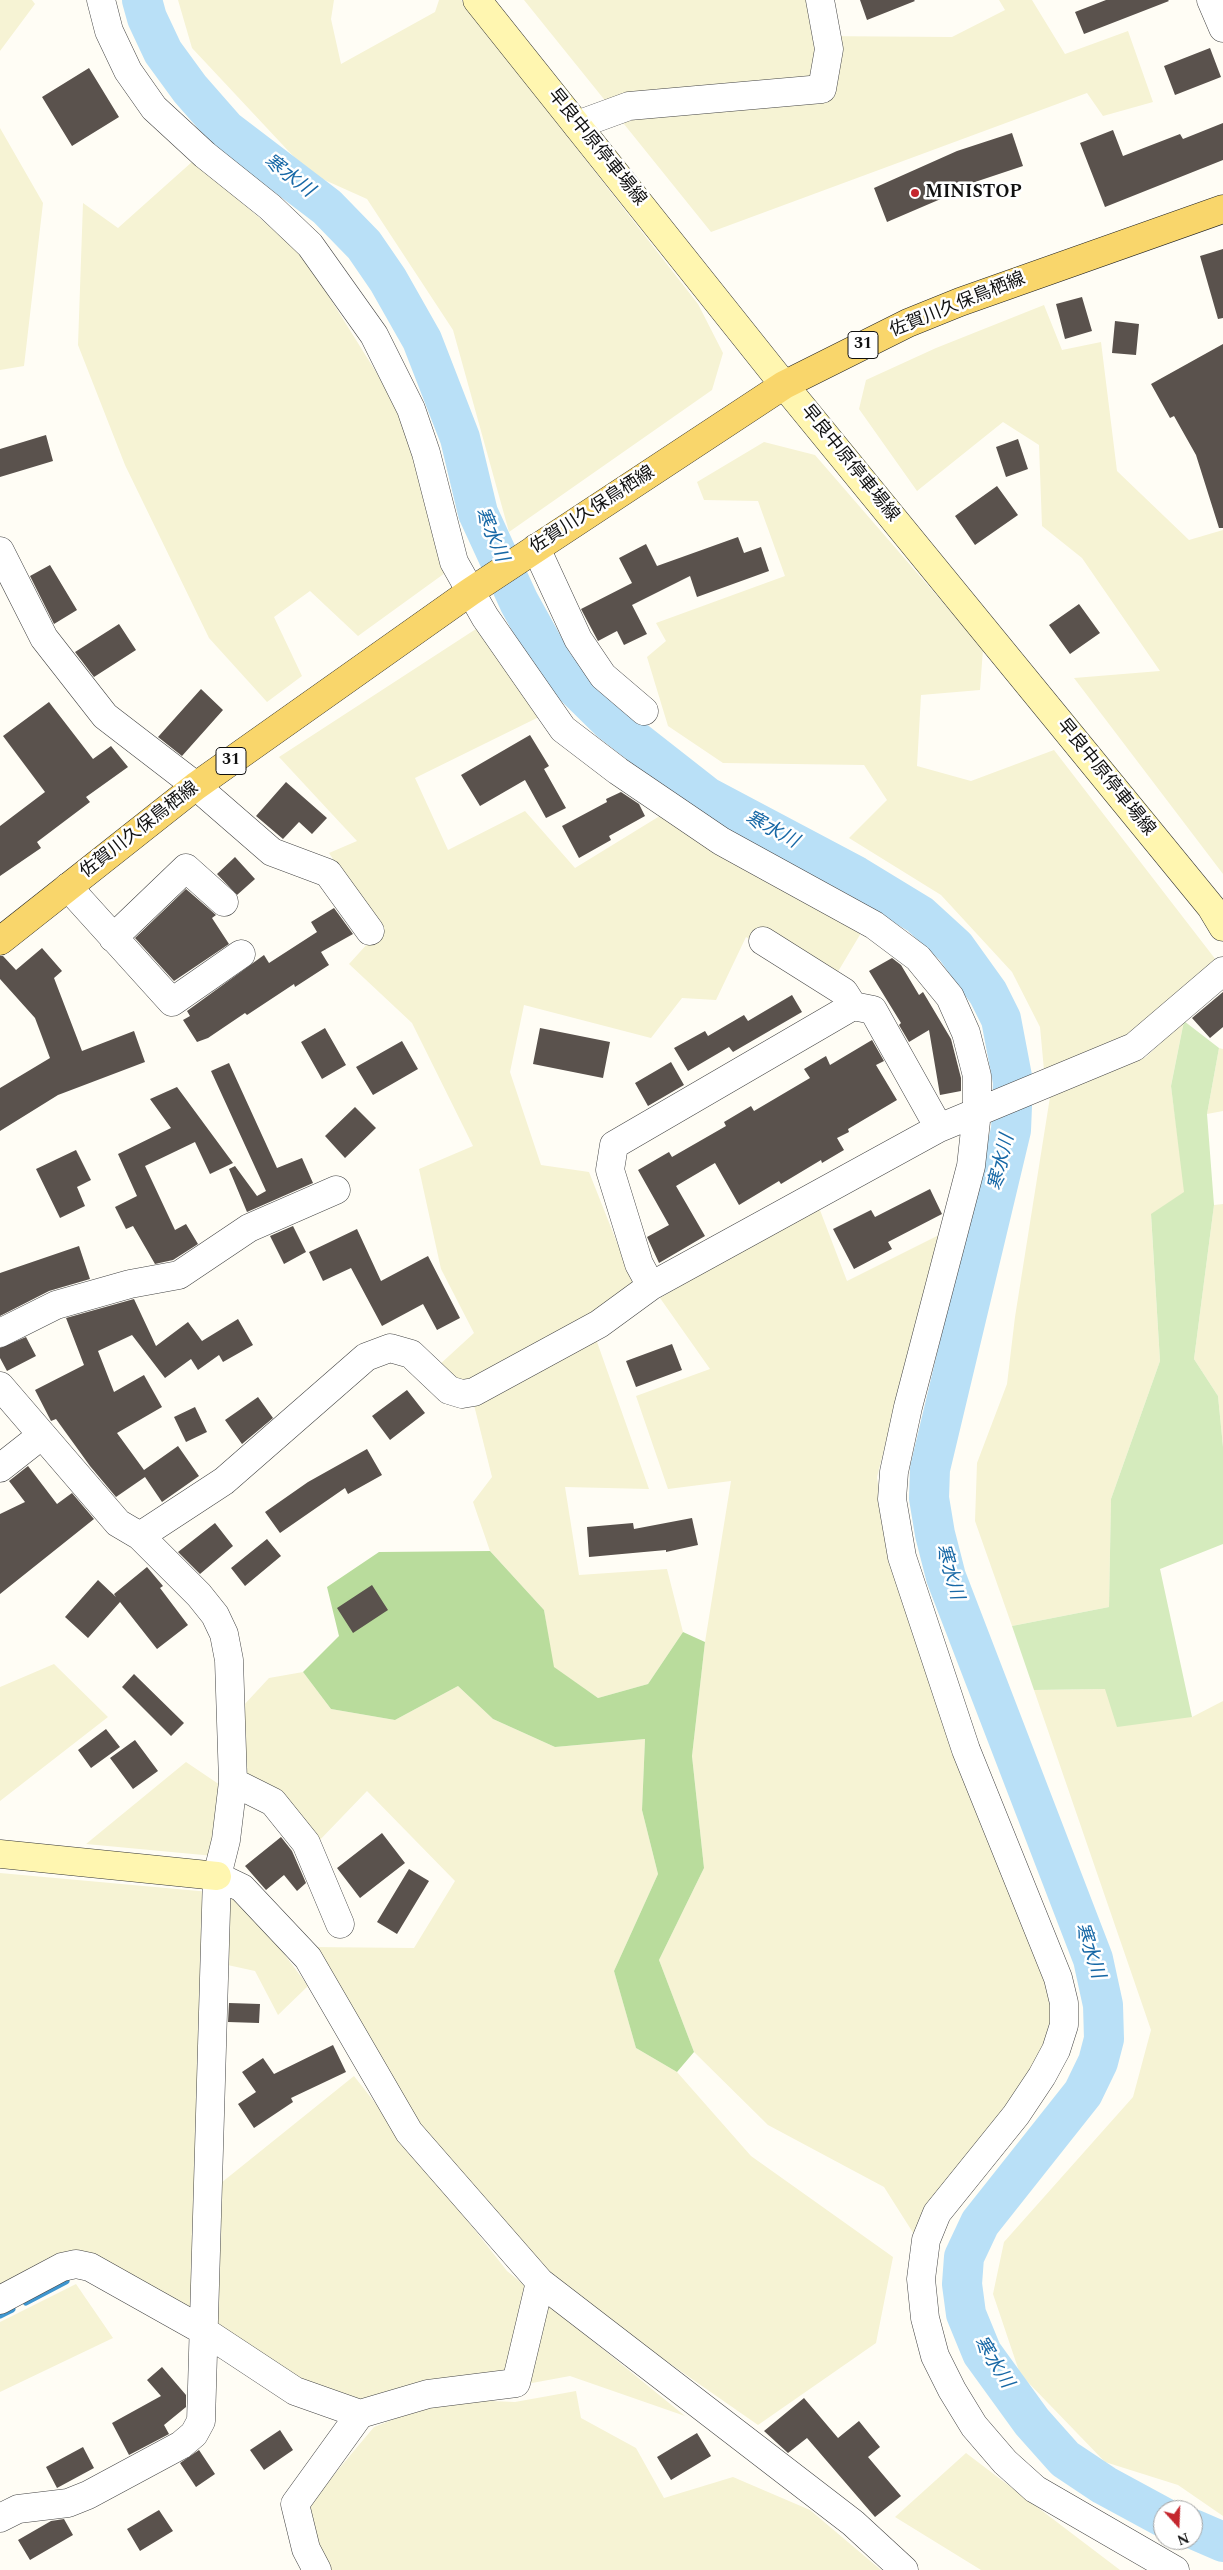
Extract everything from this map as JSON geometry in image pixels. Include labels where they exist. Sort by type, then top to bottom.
[{"type":"main road","name":"早良中原停車場線","points":[[477,0],[784,385],[1204,899],[1223,927]]},
{"type":"main road","name":"佐賀川久保鳥栖線","points":[[0,941],[196,786],[470,592],[784,385],[908,323],[960,302],[1223,209]]},
{"type":"main road","points":[[0,1854],[217,1876]]},
{"type":"street","points":[[101,0],[109,30],[128,70],[154,108],[205,155],[270,207],[310,245],[374,336],[410,409],[426,452],[454,562],[470,592],[563,729],[618,771],[721,841],[874,925],[918,958],[950,997],[966,1033],[977,1076],[977,1112],[970,1166],[908,1407],[894,1472],[892,1499],[902,1557],[966,1750],[1058,1978],[1064,2003],[1064,2025],[1056,2050],[1042,2076],[1016,2115],[936,2213],[926,2240],[922,2279],[925,2318],[935,2356],[952,2390],[974,2426],[1005,2462],[1035,2489],[1175,2570]]},
{"type":"street","points":[[577,125],[629,106],[822,89],[829,49],[820,0]]},
{"type":"street","points":[[1211,0],[1223,28]]},
{"type":"street","points":[[536,548],[578,639],[604,676],[644,711]]},
{"type":"street","points":[[0,552],[44,638],[105,716],[196,786],[272,852],[328,873],[370,931]]},
{"type":"street","points":[[114,938],[186,868],[224,902]]},
{"type":"street","points":[[68,887],[172,1002],[241,954]]},
{"type":"street","points":[[764,941],[844,992],[853,1006]]},
{"type":"street","points":[[140,1536],[224,1480],[366,1356],[390,1348],[411,1354],[449,1390],[462,1394],[474,1392],[599,1324],[651,1286],[939,1128],[1134,1047],[1223,971]]},
{"type":"street","points":[[651,1286],[639,1264],[610,1170],[614,1145],[853,1006],[873,1010],[939,1128]]},
{"type":"street","points":[[0,1333],[56,1305],[130,1284],[179,1275],[249,1228],[336,1190]]},
{"type":"street","points":[[0,1386],[118,1523],[140,1536],[199,1595],[215,1615],[224,1634],[232,1695],[233,1782],[226,1840],[217,1876],[202,2405],[200,2421],[194,2434],[181,2445],[88,2495],[68,2503],[18,2509],[0,2518]]},
{"type":"street","points":[[0,1468],[42,1435]]},
{"type":"street","points":[[233,1782],[273,1802],[306,1843],[340,1924]]},
{"type":"street","points":[[217,1876],[242,1888],[308,1958],[409,2132],[540,2282],[853,2523],[904,2570]]},
{"type":"street","points":[[0,2300],[62,2267],[76,2264],[90,2267],[204,2331],[295,2391],[360,2414],[428,2394],[516,2383],[540,2282]]},
{"type":"street","points":[[317,2570],[306,2549],[295,2504],[360,2414]]},
{"type":"shaded area","points":[[0,0],[32,0],[35,4],[0,51]]},
{"type":"shaded area","points":[[178,0],[334,0],[331,19],[341,64],[435,12],[439,0],[461,0],[698,304],[723,353],[712,390],[509,532],[453,330],[367,199],[309,173],[192,48]]},
{"type":"shaded area","points":[[524,0],[809,0],[814,36],[952,37],[1005,10],[999,0],[1032,0],[1065,54],[1128,31],[1153,102],[1103,116],[1087,93],[711,232]]},
{"type":"shaded area","points":[[0,128],[43,203],[24,366],[0,370]]},
{"type":"shaded area","points":[[193,161],[303,255],[401,412],[445,573],[358,636],[310,591],[274,617],[302,676],[267,702],[209,638],[125,465],[78,345],[83,203],[118,228]]},
{"type":"shaded area","points":[[1044,305],[1062,350],[1101,342],[1117,471],[1189,540],[1223,530],[1223,874],[1074,678],[1160,671],[1082,558],[1042,526],[1039,445],[1003,422],[917,491],[859,409],[866,380],[936,348]]},
{"type":"shaded area","points":[[764,442],[815,455],[983,649],[980,690],[921,695],[917,766],[971,781],[1054,750],[1216,960],[1131,1033],[1044,1070],[1040,1027],[1012,972],[941,895],[849,838],[887,800],[864,765],[723,763],[668,726],[647,657],[666,641],[656,623],[785,576],[758,501],[704,500],[697,482]]},
{"type":"shaded area","points":[[479,627],[545,714],[415,778],[448,850],[525,811],[575,868],[663,814],[864,928],[827,990],[746,937],[716,1000],[682,998],[651,1038],[524,1005],[510,1072],[541,1165],[589,1172],[633,1283],[582,1321],[471,1386],[438,1366],[474,1333],[441,1269],[419,1169],[473,1146],[412,1023],[349,964],[379,931],[329,853],[357,841],[279,757]]},
{"type":"shaded area","points":[[1184,1021],[1171,1086],[1185,1192],[1151,1215],[1160,1361],[1111,1499],[1109,1607],[1012,1626],[975,1521],[977,1463],[1007,1384],[1015,1317],[1050,1097],[1146,1057]]},
{"type":"shaded area","points":[[1219,1048],[1223,1049],[1223,1111],[1207,1114]]},
{"type":"shaded area","points":[[1223,1204],[1223,1447],[1218,1396],[1194,1359],[1214,1205]]},
{"type":"shaded area","points":[[818,1205],[847,1281],[939,1235],[877,1477],[887,1551],[1050,1973],[1060,2025],[917,2239],[884,2187],[768,2125],[694,2052],[659,1960],[704,1868],[692,1756],[705,1642],[731,1481],[668,1489],[636,1396],[710,1369],[660,1298]]},
{"type":"shaded area","points":[[596,1339],[649,1489],[565,1487],[579,1575],[667,1569],[683,1632],[648,1684],[598,1698],[553,1667],[544,1610],[490,1551],[473,1502],[492,1477],[474,1405]]},
{"type":"shaded area","points":[[54,1664],[108,1717],[0,1801],[0,1687]]},
{"type":"shaded area","points":[[303,1672],[331,1709],[395,1720],[458,1686],[493,1719],[555,1747],[645,1739],[642,1810],[658,1874],[614,1971],[636,2048],[677,2072],[751,2156],[893,2257],[876,2343],[758,2425],[537,2271],[413,2115],[311,1947],[414,1948],[455,1881],[367,1791],[316,1844],[245,1776],[243,1706],[269,1678]]},
{"type":"shaded area","points":[[1105,1689],[1192,1717],[1223,1701],[1223,2516],[1203,2502],[1203,2500],[1200,2500],[1178,2485],[1105,2462],[1020,2374],[993,2294],[1004,2242],[1133,2097],[1151,2030],[1034,1690]]},
{"type":"shaded area","points":[[186,1762],[220,1785],[214,1856],[86,1844]]},
{"type":"shaded area","points":[[0,1873],[210,1892],[195,2321],[76,2250],[0,2289]]},
{"type":"shaded area","points":[[225,1896],[247,1904],[308,1986],[278,2015],[255,1971],[223,1964]]},
{"type":"shaded area","points":[[354,2076],[507,2271],[685,2416],[570,2376],[532,2383],[437,2382],[363,2407],[306,2385],[209,2331],[221,2183]]},
{"type":"shaded area","points":[[76,2284],[113,2338],[0,2392],[0,2322]]},
{"type":"shaded area","points":[[576,2391],[581,2418],[636,2448],[664,2498],[733,2477],[810,2510],[881,2570],[327,2570],[306,2508],[374,2427],[445,2399],[515,2402]]},
{"type":"shaded area","points":[[966,2453],[1120,2570],[981,2570],[895,2517]]},
{"type":"green space","points":[[1184,1021],[1219,1048],[1207,1114],[1214,1205],[1194,1359],[1218,1396],[1223,1447],[1223,1544],[1160,1569],[1192,1717],[1117,1727],[1105,1689],[1034,1690],[1012,1626],[1109,1607],[1111,1499],[1160,1361],[1151,1214],[1184,1192],[1171,1086]]},
{"type":"green space","points":[[490,1551],[544,1610],[554,1667],[598,1698],[648,1684],[683,1632],[705,1642],[692,1756],[704,1868],[659,1960],[694,2052],[677,2072],[636,2048],[614,1971],[658,1874],[642,1810],[645,1739],[555,1747],[493,1719],[458,1686],[395,1720],[331,1709],[303,1672],[339,1636],[327,1587],[379,1552]]},
{"type":"building","points":[[860,0],[914,0],[915,1],[867,20]]},
{"type":"building","points":[[1106,0],[1169,1],[1084,34],[1075,12]]},
{"type":"building","points":[[1210,48],[1221,77],[1175,95],[1164,66]]},
{"type":"building","points":[[89,68],[119,117],[72,146],[42,97]]},
{"type":"building","points":[[1223,123],[1223,160],[1105,207],[1080,143],[1113,130],[1123,156],[1180,134],[1183,139]]},
{"type":"building","points":[[1012,133],[1023,166],[948,191],[950,195],[887,222],[874,188],[957,151]]},
{"type":"building","points":[[1223,249],[1223,318],[1218,319],[1200,256]]},
{"type":"building","points":[[1082,297],[1092,331],[1065,339],[1056,304]]},
{"type":"building","points":[[1115,321],[1139,324],[1136,355],[1112,353]]},
{"type":"building","points":[[1223,344],[1223,528],[1219,528],[1196,455],[1174,416],[1170,418],[1151,384]]},
{"type":"building","points":[[46,435],[53,461],[0,477],[0,449]]},
{"type":"building","points":[[1018,439],[1028,469],[1006,477],[996,447]]},
{"type":"building","points":[[997,486],[1018,515],[975,545],[955,516]]},
{"type":"building","points":[[738,537],[744,553],[761,547],[769,571],[697,597],[690,576],[632,605],[647,634],[624,645],[617,631],[598,641],[581,609],[632,583],[619,558],[646,544],[657,566]]},
{"type":"building","points":[[50,565],[77,610],[54,624],[30,576]]},
{"type":"building","points":[[1079,604],[1100,633],[1070,654],[1049,625]]},
{"type":"building","points":[[119,624],[136,650],[94,677],[75,652]]},
{"type":"building","points":[[201,689],[223,710],[182,756],[158,737]]},
{"type":"building","points":[[49,702],[93,759],[111,746],[128,767],[86,797],[90,802],[37,842],[41,848],[0,876],[0,826],[45,792],[3,736]]},
{"type":"building","points":[[530,735],[549,766],[544,769],[566,808],[546,818],[525,780],[480,806],[461,775]]},
{"type":"building","points":[[286,782],[327,818],[312,834],[299,822],[283,839],[256,816]]},
{"type":"building","points":[[621,792],[639,804],[645,816],[609,836],[611,840],[579,858],[562,826],[607,802],[606,799]]},
{"type":"building","points":[[235,857],[255,879],[237,895],[217,874]]},
{"type":"building","points":[[186,889],[216,915],[212,918],[229,944],[174,981],[135,938]]},
{"type":"building","points":[[334,908],[353,934],[321,952],[329,965],[295,987],[294,984],[247,1015],[245,1013],[208,1038],[197,1042],[183,1020],[190,1016],[187,1011],[264,955],[269,963],[317,932],[311,922]]},
{"type":"building","points":[[42,948],[62,971],[54,978],[82,1051],[134,1031],[145,1062],[58,1095],[0,1131],[0,1088],[50,1058],[35,1018],[0,979],[0,956],[3,956],[16,970]]},
{"type":"building","points":[[892,958],[901,965],[919,995],[923,992],[951,1039],[961,1078],[961,1091],[940,1095],[929,1030],[909,1042],[899,1025],[901,1023],[869,971]]},
{"type":"building","points":[[1223,992],[1223,1027],[1210,1038],[1192,1018]]},
{"type":"building","points":[[792,995],[802,1012],[733,1052],[729,1047],[688,1071],[674,1048],[705,1031],[708,1036],[744,1015],[748,1021]]},
{"type":"building","points":[[325,1028],[346,1065],[322,1079],[301,1042]]},
{"type":"building","points":[[540,1028],[610,1042],[603,1078],[533,1064]]},
{"type":"building","points":[[872,1040],[884,1061],[876,1065],[897,1100],[848,1129],[849,1132],[837,1138],[844,1150],[822,1163],[821,1160],[781,1184],[779,1181],[739,1205],[715,1163],[676,1186],[705,1236],[659,1263],[647,1237],[669,1225],[638,1170],[669,1152],[672,1157],[726,1126],[724,1122],[751,1106],[754,1111],[810,1078],[804,1069],[826,1056],[830,1065]]},
{"type":"building","points":[[402,1041],[418,1069],[373,1095],[356,1067]]},
{"type":"building","points":[[671,1062],[684,1085],[648,1106],[635,1083]]},
{"type":"building","points":[[229,1063],[277,1168],[302,1158],[313,1183],[247,1212],[229,1169],[235,1166],[257,1196],[266,1191],[211,1071]]},
{"type":"building","points":[[177,1087],[233,1163],[210,1174],[195,1142],[145,1166],[175,1230],[186,1224],[198,1244],[173,1260],[155,1264],[133,1226],[126,1229],[115,1207],[137,1196],[118,1154],[171,1128],[150,1099]]},
{"type":"building","points":[[355,1107],[376,1128],[345,1158],[325,1136]]},
{"type":"building","points":[[76,1150],[91,1180],[77,1187],[85,1206],[60,1218],[36,1169]]},
{"type":"building","points":[[930,1189],[942,1214],[888,1242],[892,1249],[854,1269],[833,1229],[871,1210],[875,1217]]},
{"type":"building","points":[[293,1226],[306,1252],[284,1264],[270,1236]]},
{"type":"building","points":[[357,1229],[381,1281],[428,1256],[460,1318],[437,1330],[423,1304],[382,1326],[351,1268],[323,1281],[309,1252]]},
{"type":"building","points":[[79,1246],[90,1279],[49,1291],[0,1316],[0,1273]]},
{"type":"building","points":[[134,1299],[156,1346],[188,1322],[202,1341],[238,1319],[253,1345],[223,1362],[219,1355],[198,1370],[191,1359],[165,1378],[132,1335],[98,1351],[114,1392],[144,1375],[162,1407],[117,1433],[144,1470],[178,1446],[199,1476],[162,1502],[145,1477],[116,1497],[90,1466],[56,1419],[51,1421],[35,1390],[84,1365],[66,1318]]},
{"type":"building","points":[[26,1337],[36,1356],[7,1371],[0,1358],[0,1348]]},
{"type":"building","points":[[672,1344],[682,1370],[636,1387],[626,1361]]},
{"type":"building","points":[[407,1390],[425,1413],[390,1440],[372,1416]]},
{"type":"building","points":[[258,1397],[273,1418],[242,1444],[225,1420]]},
{"type":"building","points":[[195,1407],[207,1432],[186,1442],[174,1417]]},
{"type":"building","points":[[367,1449],[382,1475],[348,1494],[345,1488],[280,1533],[265,1512],[308,1482]]},
{"type":"building","points":[[28,1466],[57,1504],[72,1493],[94,1519],[0,1594],[0,1514],[25,1502],[9,1481]]},
{"type":"building","points":[[692,1518],[698,1545],[666,1552],[666,1550],[589,1557],[587,1527],[633,1523],[634,1529]]},
{"type":"building","points":[[215,1523],[233,1546],[200,1574],[178,1552]]},
{"type":"building","points":[[267,1539],[281,1556],[245,1586],[231,1568]]},
{"type":"building","points":[[147,1567],[163,1586],[160,1588],[188,1625],[157,1649],[120,1602],[88,1638],[65,1617],[98,1580],[116,1597],[114,1594]]},
{"type":"building","points":[[372,1585],[388,1610],[353,1633],[337,1608]]},
{"type":"building","points":[[134,1674],[184,1723],[171,1736],[122,1687]]},
{"type":"building","points":[[106,1729],[120,1747],[91,1768],[78,1750]]},
{"type":"building","points":[[135,1740],[158,1771],[133,1789],[110,1758]]},
{"type":"building","points":[[382,1833],[405,1863],[360,1898],[337,1868]]},
{"type":"building","points":[[281,1837],[292,1851],[306,1883],[297,1891],[284,1875],[266,1890],[245,1866]]},
{"type":"building","points":[[409,1869],[429,1881],[397,1934],[377,1922]]},
{"type":"building","points":[[229,2003],[260,2004],[259,2023],[228,2022]]},
{"type":"building","points":[[333,2045],[346,2072],[291,2098],[293,2102],[254,2128],[238,2104],[256,2092],[242,2072],[263,2058],[274,2074]]},
{"type":"building","points":[[162,2367],[186,2395],[186,2407],[164,2425],[169,2434],[129,2455],[112,2423],[161,2396],[147,2380]]},
{"type":"building","points":[[804,2398],[838,2438],[859,2421],[880,2447],[868,2457],[901,2496],[875,2517],[807,2438],[788,2453],[764,2431]]},
{"type":"building","points":[[280,2430],[293,2450],[264,2470],[250,2450]]},
{"type":"building","points":[[697,2433],[711,2456],[671,2480],[657,2457]]},
{"type":"building","points":[[83,2447],[94,2468],[57,2488],[46,2467]]},
{"type":"building","points":[[199,2450],[215,2474],[196,2487],[180,2463]]},
{"type":"building","points":[[159,2510],[173,2531],[140,2551],[127,2529]]},
{"type":"building","points":[[64,2519],[73,2535],[30,2560],[18,2540],[51,2521]]},
{"type":"waterway","name":"寒水川","points":[[142,0],[147,18],[163,52],[190,89],[226,130],[327,207],[364,245],[388,280],[422,340],[460,438],[478,513],[519,602],[555,667],[610,721],[707,797],[856,876],[920,915],[955,947],[988,993],[1001,1019],[1013,1082],[1011,1130],[930,1469],[929,1498],[935,1534],[946,1577],[1093,1959],[1103,2005],[1104,2039],[1098,2062],[1083,2093],[980,2223],[964,2257],[962,2284],[966,2314],[982,2353],[1032,2422],[1065,2459],[1104,2485],[1153,2512]]},
{"type":"waterway","points":[[26,2302],[66,2281]]},
{"type":"waterway","points":[[0,2315],[12,2309]]},
{"type":"waterway","name":"寒水川","points":[[1203,2533],[1223,2542]]},
{"type":"place","name":"MINISTOP","points":[[915,193]]}]
